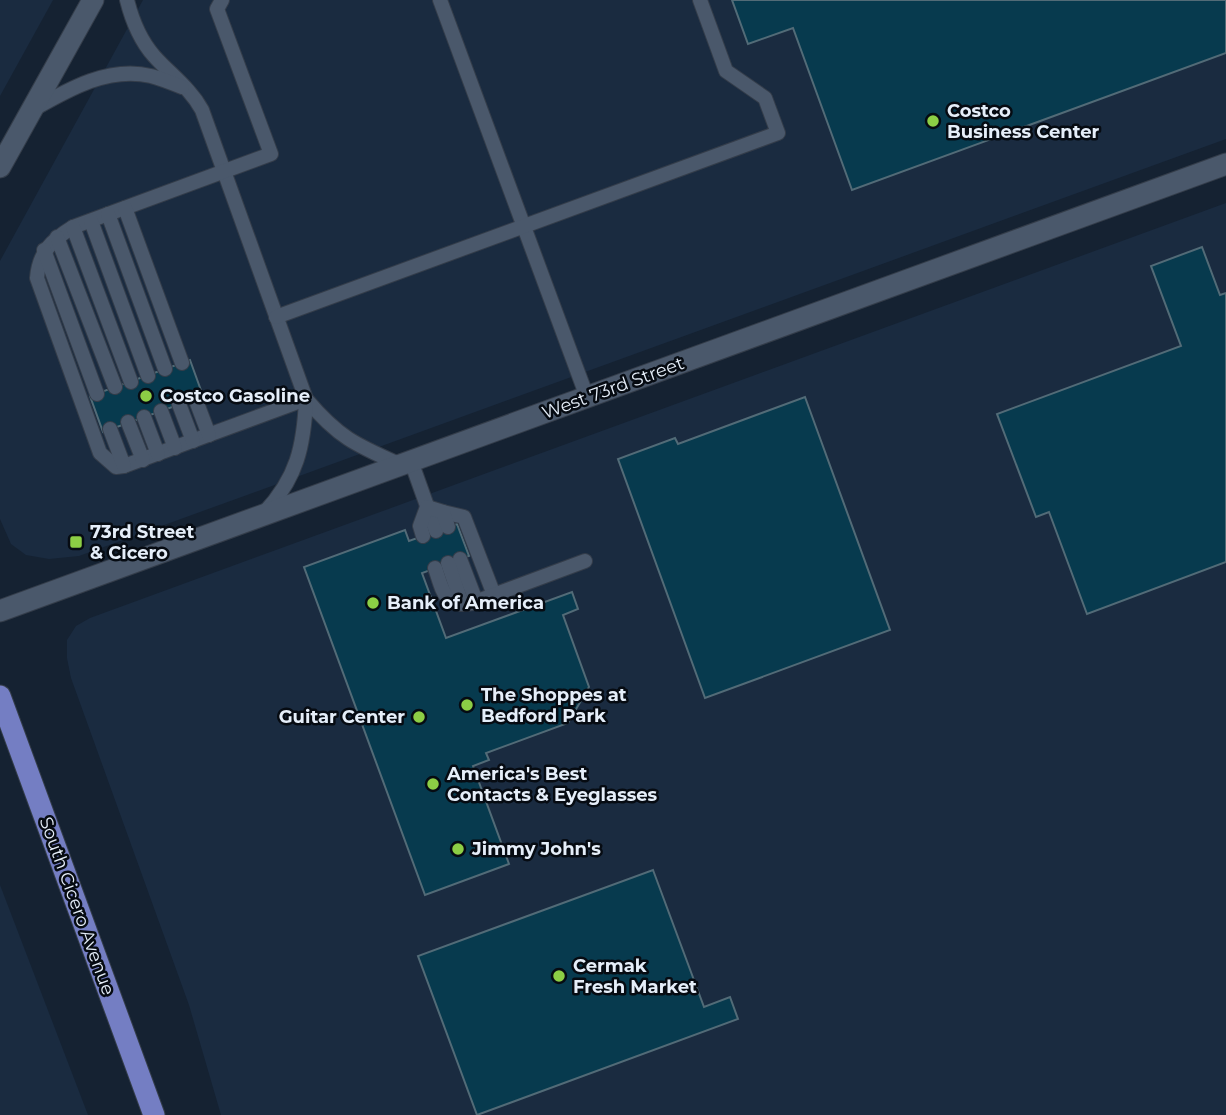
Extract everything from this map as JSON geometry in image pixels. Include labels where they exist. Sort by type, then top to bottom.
[{"type":"main road","name":"South Cicero Avenue","points":[[0,696],[155,1115]]},
{"type":"street","points":[[0,167],[93,0]]},
{"type":"street","name":"West 73rd Street","points":[[0,611],[1226,164]]},
{"type":"lane","points":[[127,0],[142,39],[202,110],[306,400],[342,436],[406,463],[436,531],[443,512]]},
{"type":"lane","points":[[222,0],[217,9],[271,153],[73,227],[57,237],[44,250],[38,266],[39,288],[100,453],[116,467],[306,400]]},
{"type":"lane","points":[[440,0],[587,397]]},
{"type":"lane","points":[[276,317],[778,133],[765,98],[726,71],[700,0]]},
{"type":"lane","points":[[31,111],[94,79],[122,74],[150,75],[187,89]]},
{"type":"lane","points":[[125,208],[182,363]]},
{"type":"lane","points":[[108,214],[165,369]]},
{"type":"lane","points":[[90,221],[148,376]]},
{"type":"lane","points":[[73,227],[131,382]]},
{"type":"lane","points":[[57,237],[115,387]]},
{"type":"lane","points":[[44,250],[97,394]]},
{"type":"lane","points":[[195,398],[209,435]]},
{"type":"lane","points":[[261,516],[281,495],[293,473],[300,452],[306,400]]},
{"type":"lane","points":[[179,404],[192,442]]},
{"type":"lane","points":[[161,411],[175,447]]},
{"type":"lane","points":[[144,417],[158,454]]},
{"type":"lane","points":[[128,422],[142,460]]},
{"type":"lane","points":[[110,429],[124,466]]},
{"type":"lane","points":[[427,506],[464,517],[494,595]]},
{"type":"lane","points":[[469,603],[448,564],[444,596],[453,603],[469,603],[585,561]]},
{"type":"shaded area","points":[[0,0],[53,0],[0,96]]},
{"type":"shaded area","points":[[143,0],[1226,0],[1226,139],[79,556],[49,559],[26,555],[11,544],[0,519],[0,261]]},
{"type":"shaded area","points":[[1226,203],[1226,1115],[221,1115],[189,1005],[71,678],[67,640],[76,626],[90,618]]},
{"type":"shaded area","points":[[0,885],[88,1115],[0,1115]]},
{"type":"building","name":"Costco Business Center","points":[[732,0],[1226,0],[1226,53],[852,190],[793,28],[748,44]]},
{"type":"building","points":[[1202,247],[1220,295],[1226,293],[1226,562],[1087,614],[1049,512],[1036,517],[997,414],[1181,346],[1151,266]]},
{"type":"building","name":"Costco Gasoline","points":[[190,360],[203,396],[103,432],[90,396]]},
{"type":"building","points":[[805,397],[890,630],[705,698],[618,459],[675,438],[678,444]]},
{"type":"building","name":"The Shoppes at Bedford Park","points":[[457,524],[469,556],[422,573],[446,638],[572,592],[578,609],[563,615],[589,687],[568,723],[486,753],[489,760],[473,766],[509,864],[425,895],[304,567],[405,530],[409,541]]},
{"type":"building","name":"Cermak Fresh Market","points":[[653,870],[704,1007],[730,997],[738,1019],[477,1115],[418,956]]},
{"type":"place","name":"Costco Business Center","points":[[933,121]]},
{"type":"place","name":"Costco Gasoline","points":[[146,396]]},
{"type":"place","name":"73rd Street & Cicero","points":[[76,542]]},
{"type":"place","name":"Bank of America","points":[[373,603]]},
{"type":"place","name":"The Shoppes at Bedford Park","points":[[467,705]]},
{"type":"place","name":"Guitar Center","points":[[419,717]]},
{"type":"place","name":"America's Best Contacts & Eyeglasses","points":[[433,784]]},
{"type":"place","name":"Jimmy John's","points":[[458,849]]},
{"type":"place","name":"Cermak Fresh Market","points":[[559,976]]}]
